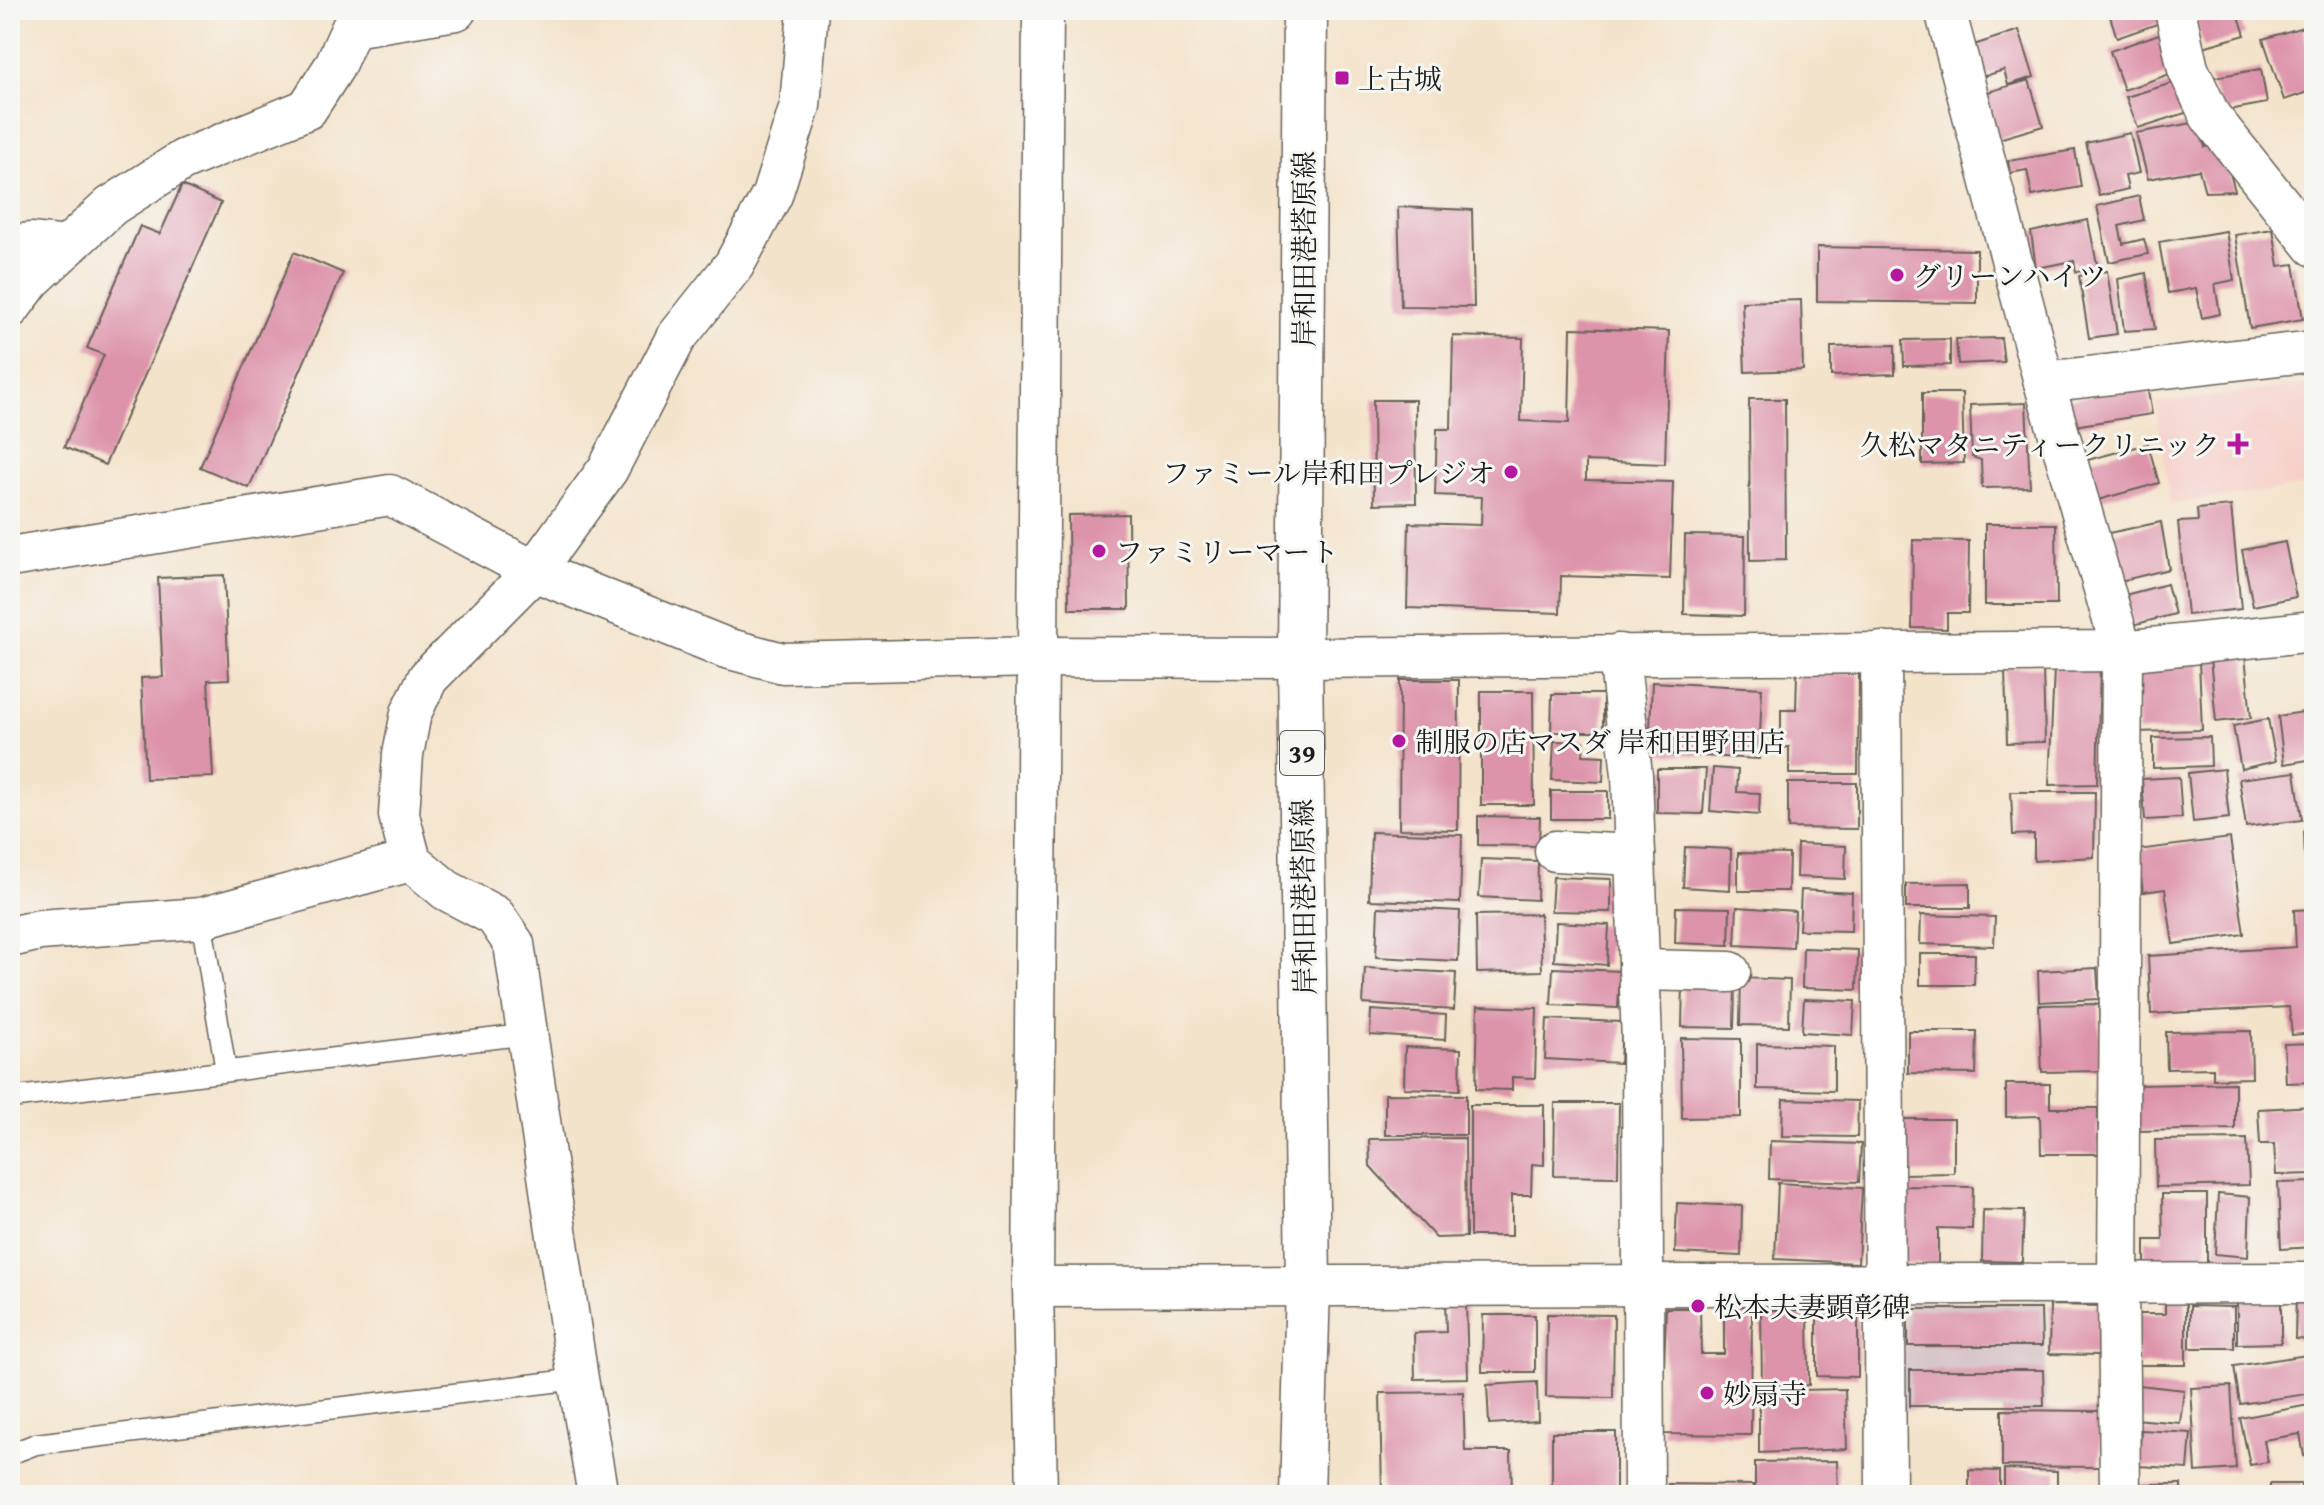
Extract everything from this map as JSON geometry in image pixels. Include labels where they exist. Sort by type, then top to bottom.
[{"type":"main road","name":"岸和田港塔原線","points":[[1302,1495],[1308,1285],[1300,658],[1305,10]]},
{"type":"street","points":[[598,1495],[514,944],[495,916],[446,890],[411,861],[399,815],[403,754],[411,713],[428,678],[534,571],[608,469],[676,338],[734,265],[772,195],[800,106],[808,10]]},
{"type":"street","points":[[1037,1495],[1033,1287],[1043,10]]},
{"type":"street","points":[[1945,10],[2044,382],[2122,651],[2118,1284],[2120,1495]]},
{"type":"street","points":[[2175,10],[2188,69],[2210,116],[2314,246]]},
{"type":"street","points":[[10,308],[31,280],[111,206],[183,160],[307,109],[334,67],[352,27],[440,11]]},
{"type":"street","points":[[10,246],[30,243],[67,247]]},
{"type":"street","points":[[2044,382],[2314,351]]},
{"type":"street","points":[[10,557],[390,495],[534,571],[726,648],[783,663],[1036,657],[1300,658],[2122,651],[2314,631]]},
{"type":"street","points":[[1881,652],[1886,1495]]},
{"type":"street","points":[[1619,654],[1632,775],[1639,970],[1644,1495]]},
{"type":"street","points":[[1555,851],[1635,855]]},
{"type":"street","points":[[10,937],[40,930],[201,918],[411,861]]},
{"type":"street","points":[[1639,970],[1730,972]]},
{"type":"street","points":[[1033,1287],[2314,1283]]},
{"type":"lane","points":[[201,918],[226,1071]]},
{"type":"lane","points":[[10,1098],[529,1034]]},
{"type":"lane","points":[[10,1454],[36,1444],[578,1379]]},
{"type":"shaded area","name":"久松マタニティークリニック","points":[[2314,384],[2314,485],[2170,504],[2156,403]]},
{"type":"shaded area","points":[[1914,1301],[2046,1303],[2046,1410],[1902,1410],[1903,1311]]},
{"type":"building","points":[[2108,10],[2159,10],[2163,22],[2117,38]]},
{"type":"building","points":[[2194,10],[2237,10],[2245,35],[2203,47]]},
{"type":"building","points":[[2303,27],[2314,76],[2314,90],[2284,100],[2263,39]]},
{"type":"building","points":[[2019,30],[2034,77],[2008,85],[2004,70],[1982,77],[1971,46]]},
{"type":"building","points":[[2159,34],[2173,73],[2124,90],[2110,51]]},
{"type":"building","points":[[2261,69],[2267,103],[2223,111],[2209,78]]},
{"type":"building","points":[[2029,80],[2043,126],[1992,141],[1978,95]]},
{"type":"building","points":[[2176,82],[2195,110],[2138,128],[2126,97]]},
{"type":"building","points":[[2204,121],[2201,135],[2205,147],[2216,145],[2235,191],[2205,192],[2199,170],[2148,179],[2136,133]]},
{"type":"building","points":[[2130,133],[2139,173],[2125,176],[2128,189],[2099,196],[2086,143]]},
{"type":"building","points":[[2075,150],[2081,187],[2032,196],[2027,170],[2010,173],[2008,161]]},
{"type":"building","points":[[182,185],[221,203],[105,465],[64,447],[104,355],[87,348],[140,226],[160,234]]},
{"type":"building","points":[[2139,196],[2144,220],[2119,226],[2123,244],[2144,239],[2148,254],[2109,262],[2097,206]]},
{"type":"building","points":[[1398,207],[1472,210],[1474,307],[1401,306]]},
{"type":"building","points":[[2088,220],[2098,269],[2076,272],[2074,261],[2036,268],[2031,232]]},
{"type":"building","points":[[2273,229],[2279,266],[2294,264],[2303,319],[2250,328],[2235,235]]},
{"type":"building","points":[[2226,231],[2234,280],[2215,284],[2220,314],[2202,318],[2196,288],[2168,293],[2159,242]]},
{"type":"building","name":"グリーンハイツ","points":[[1817,247],[1977,250],[1977,303],[1817,301]]},
{"type":"building","points":[[294,252],[343,273],[249,488],[200,467]]},
{"type":"building","points":[[2107,271],[2117,334],[2089,338],[2079,276]]},
{"type":"building","points":[[2146,273],[2155,329],[2124,331],[2118,279]]},
{"type":"building","points":[[1801,300],[1803,370],[1745,372],[1742,302]]},
{"type":"building","name":"ファミール岸和田プレジオ","points":[[1571,328],[1669,331],[1665,464],[1586,461],[1586,480],[1673,482],[1670,579],[1561,576],[1560,613],[1407,608],[1409,523],[1481,525],[1482,497],[1435,495],[1437,429],[1451,429],[1453,336],[1523,338],[1521,421],[1569,423]]},
{"type":"building","points":[[2001,338],[2004,362],[1958,364],[1956,339]]},
{"type":"building","points":[[1950,339],[1950,365],[1904,366],[1903,340]]},
{"type":"building","points":[[1895,345],[1895,374],[1831,376],[1831,347]]},
{"type":"building","points":[[2147,386],[2152,414],[2073,426],[2069,399]]},
{"type":"building","points":[[1922,393],[1962,393],[1964,463],[1922,464]]},
{"type":"building","points":[[1749,399],[1785,399],[1786,560],[1750,561]]},
{"type":"building","points":[[1373,400],[1415,400],[1416,503],[1374,504]]},
{"type":"building","points":[[2026,403],[2030,487],[1982,488],[1981,460],[1972,457],[1970,405]]},
{"type":"building","points":[[2148,444],[2159,483],[2087,503],[2076,463]]},
{"type":"building","points":[[2231,506],[2241,609],[2187,615],[2178,522],[2198,521],[2197,509]]},
{"type":"building","name":"ファミリーマート","points":[[1128,514],[1129,609],[1069,609],[1068,515]]},
{"type":"building","points":[[2161,522],[2169,569],[2116,582],[2104,534]]},
{"type":"building","points":[[1985,524],[2056,524],[2057,605],[1985,605]]},
{"type":"building","points":[[1685,535],[1745,536],[1744,616],[1684,614]]},
{"type":"building","points":[[1913,540],[1969,541],[1968,613],[1947,613],[1947,629],[1912,628]]},
{"type":"building","points":[[2285,542],[2296,597],[2253,606],[2242,550]]},
{"type":"building","points":[[224,575],[229,679],[208,680],[213,777],[146,779],[141,678],[163,677],[158,578]]},
{"type":"building","points":[[2167,584],[2175,614],[2133,625],[2125,595]]},
{"type":"building","points":[[2245,655],[2251,718],[2216,722],[2210,658]]},
{"type":"building","points":[[2199,661],[2202,730],[2138,732],[2135,663]]},
{"type":"building","points":[[2100,666],[2097,784],[2049,785],[2054,668]]},
{"type":"building","points":[[2043,667],[2045,742],[2007,743],[2005,668]]},
{"type":"building","points":[[1797,673],[1859,674],[1858,774],[1789,774],[1789,747],[1781,748],[1781,710],[1796,710]]},
{"type":"building","points":[[1400,680],[1459,680],[1458,830],[1399,829]]},
{"type":"building","points":[[1652,682],[1762,688],[1759,759],[1649,753]]},
{"type":"building","points":[[1481,691],[1533,691],[1534,805],[1481,805]]},
{"type":"building","points":[[1552,694],[1603,694],[1603,732],[1551,732]]},
{"type":"building","points":[[2310,711],[2314,759],[2284,764],[2278,716]]},
{"type":"building","points":[[2268,719],[2276,761],[2241,769],[2233,726]]},
{"type":"building","points":[[2210,737],[2211,766],[2153,768],[2153,738]]},
{"type":"building","points":[[1554,741],[1584,742],[1583,755],[1604,756],[1603,782],[1552,780]]},
{"type":"building","points":[[1713,768],[1738,770],[1737,792],[1760,793],[1759,815],[1710,811]]},
{"type":"building","points":[[1657,769],[1706,769],[1703,814],[1657,813]]},
{"type":"building","points":[[2224,769],[2229,818],[2193,822],[2188,773]]},
{"type":"building","points":[[2295,772],[2302,820],[2246,827],[2239,779]]},
{"type":"building","points":[[2179,777],[2182,818],[2145,820],[2142,779]]},
{"type":"building","points":[[1788,783],[1857,783],[1857,829],[1788,828]]},
{"type":"building","points":[[1551,791],[1608,791],[1608,819],[1551,819]]},
{"type":"building","points":[[2011,792],[2095,792],[2094,857],[2034,861],[2034,834],[2013,835]]},
{"type":"building","points":[[1478,816],[1540,817],[1539,846],[1478,845]]},
{"type":"building","points":[[2314,829],[2314,861],[2305,860],[2304,830]]},
{"type":"building","points":[[1371,832],[1462,835],[1460,903],[1369,900]]},
{"type":"building","points":[[2230,838],[2244,934],[2173,944],[2165,889],[2143,892],[2137,850]]},
{"type":"building","points":[[1797,844],[1846,846],[1845,879],[1796,877]]},
{"type":"building","points":[[1685,847],[1731,849],[1730,890],[1683,887]]},
{"type":"building","points":[[1738,853],[1789,854],[1788,891],[1738,891]]},
{"type":"building","points":[[1481,859],[1538,861],[1537,900],[1479,897]]},
{"type":"building","points":[[1553,877],[1611,879],[1611,912],[1551,911]]},
{"type":"building","points":[[1970,883],[1970,908],[1906,908],[1906,884]]},
{"type":"building","points":[[1801,890],[1852,893],[1851,931],[1799,930]]},
{"type":"building","points":[[1378,907],[1460,911],[1458,961],[1376,957]]},
{"type":"building","points":[[1676,907],[1730,908],[1729,945],[1675,943]]},
{"type":"building","points":[[1737,907],[1795,911],[1793,948],[1735,945]]},
{"type":"building","points":[[2314,909],[2314,1033],[2292,1035],[2289,1007],[2151,1014],[2148,956],[2296,947],[2294,910]]},
{"type":"building","points":[[1540,914],[1542,971],[1477,973],[1476,915]]},
{"type":"building","points":[[1921,915],[1995,917],[1994,946],[1920,944]]},
{"type":"building","points":[[1556,922],[1609,925],[1607,965],[1554,961]]},
{"type":"building","points":[[1803,948],[1858,950],[1857,990],[1802,988]]},
{"type":"building","points":[[1920,954],[1975,954],[1974,985],[1920,985]]},
{"type":"building","points":[[1365,968],[1456,973],[1454,1010],[1363,1004]]},
{"type":"building","points":[[1553,968],[1620,971],[1618,1008],[1551,1005]]},
{"type":"building","points":[[2097,968],[2099,999],[2039,1002],[2038,971]]},
{"type":"building","points":[[1741,978],[1790,980],[1789,1026],[1740,1025]]},
{"type":"building","points":[[1683,981],[1735,982],[1734,1028],[1682,1027]]},
{"type":"building","points":[[1804,999],[1855,1001],[1853,1035],[1802,1032]]},
{"type":"building","points":[[2099,1004],[2101,1071],[2042,1072],[2039,1005]]},
{"type":"building","points":[[1478,1006],[1537,1008],[1535,1078],[1512,1077],[1512,1090],[1476,1089]]},
{"type":"building","points":[[1371,1010],[1446,1015],[1445,1040],[1370,1035]]},
{"type":"building","points":[[1547,1019],[1622,1022],[1620,1063],[1545,1059]]},
{"type":"building","points":[[1908,1031],[1977,1031],[1976,1074],[1908,1073]]},
{"type":"building","points":[[2251,1031],[2252,1078],[2213,1079],[2213,1068],[2167,1069],[2166,1032]]},
{"type":"building","points":[[1681,1038],[1741,1039],[1741,1117],[1682,1118]]},
{"type":"building","points":[[2314,1043],[2314,1082],[2286,1083],[2284,1044]]},
{"type":"building","points":[[1757,1044],[1834,1046],[1834,1091],[1757,1089]]},
{"type":"building","points":[[1405,1047],[1461,1049],[1460,1090],[1404,1088]]},
{"type":"building","points":[[2235,1083],[2235,1129],[2139,1131],[2138,1085]]},
{"type":"building","points":[[2006,1084],[2050,1084],[2050,1108],[2098,1108],[2099,1154],[2041,1154],[2040,1116],[2006,1117]]},
{"type":"building","points":[[1385,1094],[1466,1095],[1466,1135],[1385,1135]]},
{"type":"building","points":[[1783,1099],[1858,1101],[1857,1137],[1782,1136]]},
{"type":"building","points":[[1555,1103],[1619,1103],[1618,1177],[1554,1176]]},
{"type":"building","points":[[1470,1105],[1544,1105],[1544,1165],[1532,1164],[1531,1195],[1512,1195],[1512,1236],[1470,1236]]},
{"type":"building","points":[[2314,1106],[2314,1174],[2276,1175],[2274,1144],[2260,1144],[2258,1109]]},
{"type":"building","points":[[1904,1119],[1954,1119],[1954,1173],[1904,1174]]},
{"type":"building","points":[[1465,1138],[1466,1237],[1436,1238],[1370,1166],[1369,1139]]},
{"type":"building","points":[[2247,1139],[2249,1185],[2156,1187],[2155,1140]]},
{"type":"building","points":[[1770,1141],[1861,1144],[1859,1182],[1769,1179]]},
{"type":"building","points":[[2314,1182],[2314,1247],[2281,1249],[2278,1183]]},
{"type":"building","points":[[1778,1183],[1862,1188],[1858,1263],[1775,1259]]},
{"type":"building","points":[[1903,1186],[1973,1187],[1972,1229],[1938,1228],[1938,1264],[1901,1264]]},
{"type":"building","points":[[2162,1194],[2207,1194],[2207,1268],[2145,1268],[2145,1240],[2163,1240]]},
{"type":"building","points":[[2218,1194],[2250,1197],[2248,1257],[2215,1254]]},
{"type":"building","points":[[1677,1203],[1742,1206],[1741,1256],[1675,1253]]},
{"type":"building","points":[[1983,1210],[2024,1211],[2022,1262],[1982,1261]]},
{"type":"building","points":[[2165,1293],[2186,1294],[2186,1365],[2137,1365],[2137,1314],[2165,1314]]},
{"type":"building","points":[[2237,1295],[2281,1295],[2281,1343],[2237,1344]]},
{"type":"building","points":[[2296,1295],[2314,1295],[2314,1340],[2295,1339]]},
{"type":"building","points":[[1445,1300],[1466,1300],[1468,1378],[1415,1379],[1414,1333],[1446,1332]]},
{"type":"building","points":[[2050,1305],[2101,1306],[2100,1355],[2049,1354]]},
{"type":"building","name":"妙扇寺","points":[[1752,1306],[1751,1435],[1662,1434],[1666,1308],[1700,1308],[1701,1354],[1724,1354],[1724,1307]]},
{"type":"building","points":[[2190,1306],[2234,1307],[2234,1348],[2190,1348]]},
{"type":"building","points":[[1908,1309],[2041,1309],[2042,1346],[1908,1346]]},
{"type":"building","points":[[1761,1310],[1808,1310],[1809,1385],[1762,1386]]},
{"type":"building","points":[[1817,1310],[1858,1311],[1858,1377],[1817,1376]]},
{"type":"building","points":[[1547,1314],[1614,1315],[1613,1398],[1546,1397]]},
{"type":"building","points":[[1483,1315],[1535,1315],[1535,1372],[1482,1372]]},
{"type":"building","points":[[2314,1354],[2314,1393],[2240,1404],[2234,1366]]},
{"type":"building","points":[[1910,1370],[2043,1370],[2044,1406],[1910,1406]]},
{"type":"building","points":[[1537,1382],[1538,1421],[1489,1424],[1487,1385]]},
{"type":"building","points":[[2139,1385],[2184,1390],[2180,1423],[2135,1419]]},
{"type":"building","points":[[2231,1386],[2236,1469],[2196,1472],[2191,1388]]},
{"type":"building","points":[[1845,1389],[1847,1449],[1759,1453],[1759,1391]]},
{"type":"building","points":[[1463,1392],[1465,1451],[1511,1451],[1512,1495],[1382,1495],[1380,1393]]},
{"type":"building","points":[[2314,1404],[2314,1454],[2304,1456],[2300,1434],[2264,1440],[2268,1462],[2250,1465],[2240,1418]]},
{"type":"building","points":[[2002,1410],[2100,1411],[2100,1467],[2002,1466]]},
{"type":"building","points":[[2141,1430],[2191,1433],[2188,1469],[2139,1466]]},
{"type":"building","points":[[1552,1432],[1616,1432],[1616,1495],[1552,1495]]},
{"type":"building","points":[[1837,1461],[1838,1495],[1755,1495],[1755,1462]]},
{"type":"building","points":[[2004,1469],[2057,1471],[2057,1495],[2004,1495]]},
{"type":"building","points":[[1969,1470],[2000,1471],[2000,1495],[1903,1495],[1904,1486],[1969,1489]]},
{"type":"building","points":[[1668,1484],[1753,1485],[1753,1495],[1668,1495]]},
{"type":"building","points":[[2137,1484],[2181,1484],[2181,1495],[2138,1495]]},
{"type":"building","points":[[2270,1484],[2301,1484],[2301,1495],[2270,1495]]},
{"type":"place","name":"上古城","points":[[1342,78]]},
{"type":"place","name":"グリーンハイツ","points":[[1897,275]]},
{"type":"place","name":"久松マタニティークリニック","points":[[2238,444]]},
{"type":"place","name":"ファミール岸和田プレジオ","points":[[1511,472]]},
{"type":"place","name":"ファミリーマート","points":[[1099,551]]},
{"type":"place","name":"制服の店マスダ 岸和田野田店","points":[[1399,741]]},
{"type":"place","name":"松本夫妻顕彰碑","points":[[1698,1306]]},
{"type":"place","name":"妙扇寺","points":[[1707,1393]]}]
